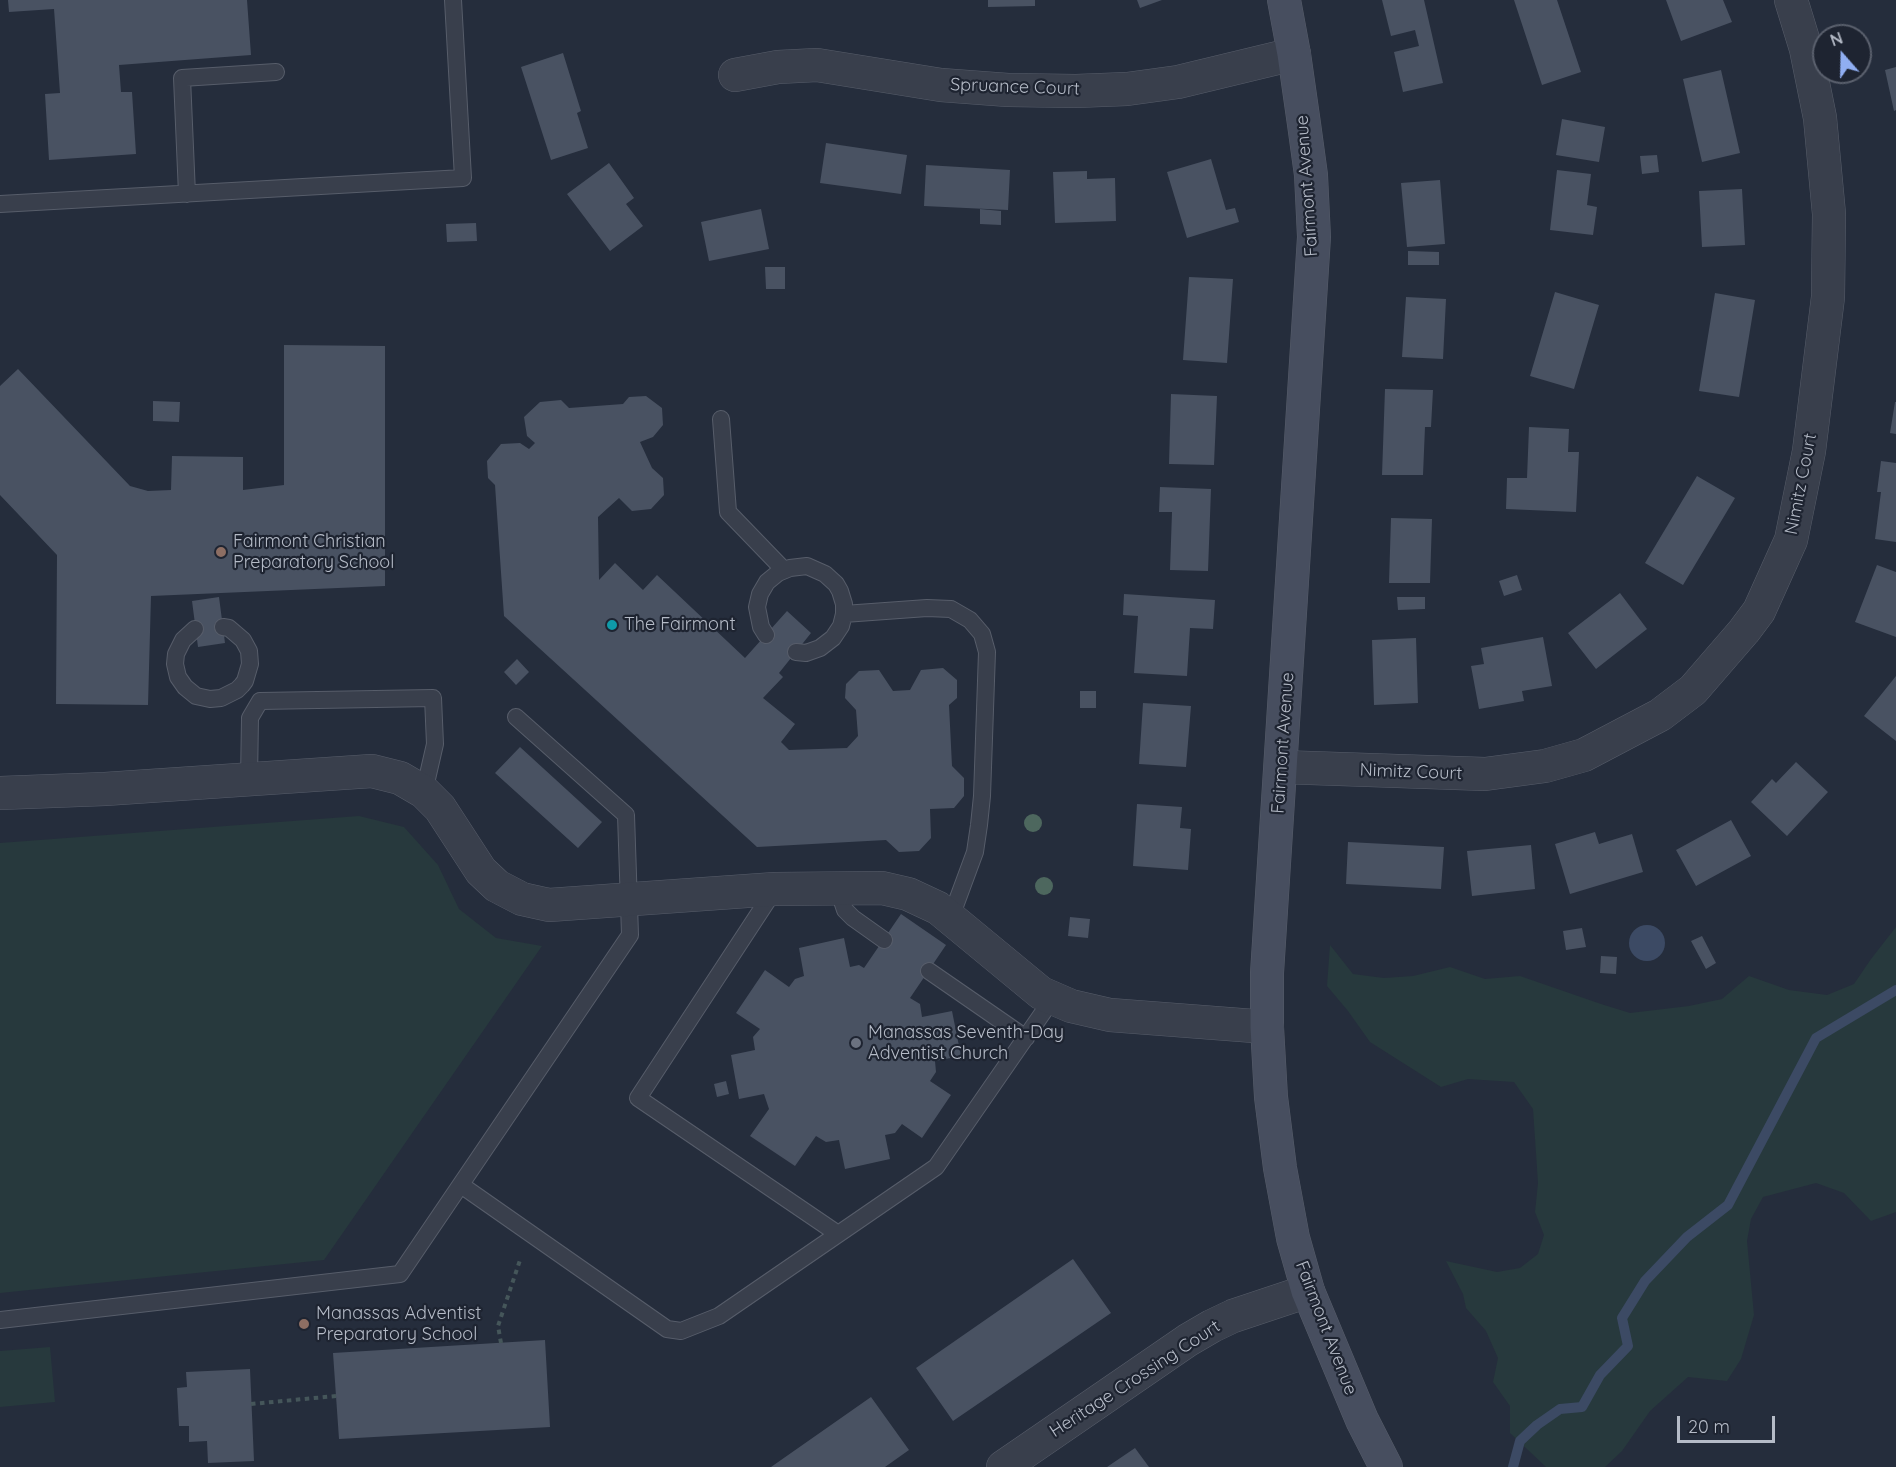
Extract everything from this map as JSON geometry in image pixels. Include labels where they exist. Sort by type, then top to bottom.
[{"type":"street","name":"Fairmont Avenue","points":[[1284,0],[1311,175],[1314,237],[1267,973],[1271,1097],[1280,1168],[1293,1238],[1308,1291],[1362,1420],[1383,1462]]},
{"type":"street","name":"Nimitz Court","points":[[1281,767],[1485,774],[1545,766],[1584,756],[1660,715],[1693,690],[1744,632],[1759,611],[1791,540],[1809,451],[1828,297],[1829,214],[1820,118],[1806,49],[1791,0]]},
{"type":"street","name":"Spruance Court","points":[[735,75],[778,67],[818,65],[897,78],[1008,90],[1117,89],[1178,82],[1294,54]]},
{"type":"street","points":[[0,793],[105,789],[372,771],[400,778],[424,792],[440,808],[481,871],[497,886],[522,899],[549,905],[775,889],[882,888],[908,894],[938,908],[1041,993],[1071,1006],[1110,1015],[1267,1027]]},
{"type":"street","name":"Heritage Crossing Court","points":[[1003,1467],[1188,1340],[1212,1326],[1233,1316],[1308,1291]]},
{"type":"lane","points":[[0,204],[463,178],[453,0]]},
{"type":"lane","points":[[187,194],[182,78],[276,72]]},
{"type":"lane","points":[[721,419],[728,512],[784,570]]},
{"type":"lane","points":[[766,635],[761,627],[757,608],[760,594],[767,582],[790,568],[807,566],[825,574],[840,591],[844,614],[841,626],[833,638],[820,648],[806,653],[796,652]]},
{"type":"lane","points":[[844,614],[927,608],[951,609],[970,620],[982,634],[987,652],[979,825],[975,852],[951,917]]},
{"type":"lane","points":[[195,629],[183,640],[176,654],[175,664],[178,677],[185,687],[196,696],[210,699],[222,698],[237,690],[245,681],[250,664],[249,651],[239,635],[223,627]]},
{"type":"lane","points":[[242,685],[260,701],[433,698],[435,744],[424,792]]},
{"type":"lane","points":[[249,779],[250,718],[260,701]]},
{"type":"lane","points":[[0,1320],[400,1274],[630,935],[626,815],[516,717]]},
{"type":"lane","points":[[775,889],[638,1098],[838,1234]]},
{"type":"lane","points":[[842,889],[845,910],[884,940]]},
{"type":"lane","points":[[929,971],[1026,1038]]},
{"type":"lane","points":[[461,1185],[667,1329],[681,1331],[718,1316],[936,1167],[1053,998]]},
{"type":"path","points":[[501,1343],[498,1326],[529,1232]]},
{"type":"path","points":[[251,1404],[336,1396]]},
{"type":"shaded area","points":[[359,816],[404,827],[438,865],[459,909],[496,938],[542,946],[324,1260],[0,1293],[0,843]]},
{"type":"shaded area","points":[[1896,927],[1896,1212],[1871,1221],[1844,1193],[1816,1183],[1763,1197],[1751,1219],[1747,1241],[1754,1315],[1741,1359],[1727,1381],[1688,1377],[1650,1411],[1622,1451],[1605,1467],[1546,1467],[1510,1433],[1510,1406],[1493,1382],[1498,1358],[1486,1331],[1466,1308],[1463,1294],[1446,1261],[1497,1272],[1520,1268],[1538,1254],[1544,1235],[1535,1212],[1538,1183],[1533,1109],[1514,1082],[1468,1079],[1441,1087],[1370,1042],[1327,986],[1330,945],[1353,974],[1384,978],[1413,976],[1450,967],[1485,979],[1520,976],[1630,1013],[1689,1006],[1722,999],[1749,976],[1789,990],[1827,995],[1854,984]]},
{"type":"shaded area","points":[[50,1347],[55,1402],[0,1407],[0,1351]]},
{"type":"water","points":[[1647,925],[1660,930],[1665,943],[1660,956],[1647,961],[1634,956],[1629,943],[1634,930]]},
{"type":"building","points":[[8,0],[247,0],[251,55],[119,65],[121,92],[132,92],[136,154],[49,160],[45,94],[60,93],[54,9],[9,12]]},
{"type":"building","points":[[988,0],[1035,0],[1035,6],[988,7]]},
{"type":"building","points":[[1137,0],[1162,0],[1140,8]]},
{"type":"building","points":[[1382,0],[1424,0],[1443,83],[1403,92],[1394,52],[1419,46],[1415,30],[1391,36]]},
{"type":"building","points":[[1514,0],[1557,0],[1581,72],[1542,85]]},
{"type":"building","points":[[1666,0],[1723,0],[1732,22],[1681,41]]},
{"type":"building","points":[[563,53],[581,111],[577,113],[588,148],[551,160],[521,67]]},
{"type":"building","points":[[1896,67],[1896,110],[1894,111],[1885,70]]},
{"type":"building","points":[[1721,70],[1740,153],[1702,162],[1683,79]]},
{"type":"building","points":[[1562,119],[1605,127],[1599,162],[1556,155]]},
{"type":"building","points":[[826,143],[907,155],[901,194],[820,183]]},
{"type":"building","points":[[1657,155],[1659,172],[1642,174],[1640,156]]},
{"type":"building","points":[[1211,159],[1226,210],[1235,208],[1239,222],[1187,238],[1167,172]]},
{"type":"building","points":[[609,163],[634,198],[626,204],[643,226],[610,251],[567,194]]},
{"type":"building","points":[[926,165],[1010,170],[1008,210],[924,206]]},
{"type":"building","points":[[1557,170],[1591,174],[1587,205],[1597,207],[1593,235],[1550,230]]},
{"type":"building","points":[[1087,171],[1087,179],[1115,178],[1116,221],[1055,223],[1053,172]]},
{"type":"building","points":[[1440,180],[1445,244],[1407,247],[1401,183]]},
{"type":"building","points":[[1742,189],[1745,245],[1702,247],[1699,191]]},
{"type":"building","points":[[761,209],[769,249],[709,261],[701,222]]},
{"type":"building","points":[[980,209],[1001,211],[1001,225],[980,224]]},
{"type":"building","points":[[476,223],[477,241],[447,242],[446,224]]},
{"type":"building","points":[[1408,251],[1439,252],[1439,265],[1408,265]]},
{"type":"building","points":[[765,267],[785,267],[785,289],[766,289]]},
{"type":"building","points":[[1189,277],[1233,279],[1227,363],[1183,360]]},
{"type":"building","points":[[1555,292],[1599,305],[1574,389],[1530,376]]},
{"type":"building","points":[[1715,293],[1755,300],[1739,397],[1699,391]]},
{"type":"building","points":[[1406,297],[1446,299],[1443,359],[1402,357]]},
{"type":"building","points":[[284,345],[385,346],[385,586],[151,596],[148,705],[56,704],[57,555],[0,495],[0,386],[18,369],[130,486],[148,491],[171,490],[172,456],[243,457],[243,490],[284,485]]},
{"type":"building","points":[[1385,389],[1433,390],[1431,427],[1425,427],[1423,475],[1382,475]]},
{"type":"building","points":[[1171,394],[1217,396],[1214,465],[1169,464]]},
{"type":"building","name":"The Fairmont","points":[[646,396],[662,408],[663,425],[653,437],[640,442],[652,468],[663,478],[664,495],[651,509],[632,511],[619,498],[598,517],[599,580],[615,563],[643,590],[657,575],[745,658],[787,611],[811,633],[779,673],[783,677],[763,698],[795,724],[781,742],[789,750],[847,748],[858,736],[856,710],[845,698],[846,684],[859,671],[879,670],[893,691],[910,690],[921,670],[943,668],[957,680],[957,698],[949,705],[952,766],[964,778],[964,796],[954,808],[930,809],[931,838],[919,851],[899,852],[886,840],[757,847],[504,616],[495,485],[488,478],[487,461],[501,444],[520,443],[529,449],[535,443],[527,436],[524,417],[540,402],[561,400],[569,408],[623,404],[629,397]]},
{"type":"building","points":[[153,401],[180,402],[179,422],[153,421]]},
{"type":"building","points":[[1896,402],[1896,434],[1890,433]]},
{"type":"building","points":[[1529,427],[1569,429],[1568,452],[1579,452],[1576,512],[1506,509],[1507,478],[1527,478]]},
{"type":"building","points":[[1881,461],[1896,463],[1896,542],[1875,539],[1881,492],[1877,492]]},
{"type":"building","points":[[1697,476],[1735,498],[1683,585],[1645,563]]},
{"type":"building","points":[[1160,487],[1211,489],[1208,571],[1170,570],[1172,512],[1159,512]]},
{"type":"building","points":[[1391,518],[1432,519],[1430,583],[1389,583]]},
{"type":"building","points":[[1877,565],[1896,572],[1896,637],[1855,622]]},
{"type":"building","points":[[1517,575],[1522,590],[1504,596],[1499,581]]},
{"type":"building","points":[[1620,593],[1647,629],[1596,669],[1568,633]]},
{"type":"building","points":[[1124,594],[1215,600],[1213,629],[1190,628],[1187,676],[1134,673],[1138,616],[1123,615]]},
{"type":"building","points":[[219,597],[225,643],[198,647],[192,601]]},
{"type":"building","points":[[1397,597],[1425,597],[1425,609],[1398,610]]},
{"type":"building","points":[[1543,637],[1552,686],[1522,691],[1524,701],[1479,709],[1471,666],[1484,664],[1481,648]]},
{"type":"building","points":[[1416,638],[1418,703],[1374,705],[1372,640]]},
{"type":"building","points":[[517,659],[529,672],[516,685],[504,672]]},
{"type":"building","points":[[1896,676],[1896,741],[1864,716]]},
{"type":"building","points":[[1080,691],[1096,691],[1096,708],[1080,708]]},
{"type":"building","points":[[1143,703],[1191,706],[1186,767],[1139,764]]},
{"type":"building","points":[[520,747],[602,822],[578,848],[495,773]]},
{"type":"building","points":[[1796,762],[1828,792],[1787,836],[1751,802],[1772,779],[1776,783]]},
{"type":"building","points":[[1137,804],[1182,807],[1180,828],[1191,829],[1188,870],[1133,866]]},
{"type":"building","points":[[1731,820],[1751,856],[1696,886],[1676,850]]},
{"type":"building","points":[[1595,832],[1599,844],[1632,834],[1643,872],[1570,894],[1555,844]]},
{"type":"building","points":[[1348,842],[1444,847],[1441,889],[1346,884]]},
{"type":"building","points":[[1531,845],[1535,889],[1472,896],[1467,851]]},
{"type":"building","name":"Manassas Seventh-Day Adventist Church","points":[[901,914],[946,945],[910,998],[920,1004],[922,1017],[952,1011],[961,1056],[935,1061],[936,1072],[930,1081],[951,1095],[922,1138],[902,1124],[895,1133],[885,1135],[890,1159],[845,1169],[839,1140],[826,1142],[816,1136],[795,1166],[750,1136],[769,1109],[764,1094],[739,1099],[731,1055],[755,1050],[753,1037],[760,1029],[736,1013],[765,970],[789,987],[795,979],[804,976],[799,948],[844,938],[850,967],[859,965],[864,968]]},
{"type":"building","points":[[1070,917],[1090,919],[1088,938],[1068,936]]},
{"type":"building","points":[[1582,928],[1586,947],[1566,950],[1563,931]]},
{"type":"building","points":[[1702,936],[1716,963],[1706,969],[1691,941]]},
{"type":"building","points":[[1601,956],[1617,957],[1616,974],[1600,973]]},
{"type":"building","points":[[726,1081],[729,1094],[717,1097],[714,1084]]},
{"type":"building","points":[[1073,1259],[1111,1313],[953,1421],[916,1368]]},
{"type":"building","points":[[545,1340],[550,1427],[339,1439],[333,1353]]},
{"type":"building","points":[[250,1369],[254,1461],[208,1463],[207,1441],[189,1442],[189,1426],[179,1426],[177,1388],[187,1387],[186,1372]]},
{"type":"building","points":[[871,1397],[909,1450],[885,1467],[771,1467]]},
{"type":"building","points":[[1135,1448],[1149,1467],[1107,1467]]},
{"type":"waterway","points":[[1513,1467],[1520,1441],[1537,1425],[1560,1409],[1582,1407],[1600,1375],[1628,1346],[1622,1318],[1645,1281],[1687,1237],[1728,1205],[1816,1038],[1896,990]]},
{"type":"place","name":"Fairmont Christian Preparatory School","points":[[221,552]]},
{"type":"place","name":"The Fairmont","points":[[612,625]]},
{"type":"place","name":"Manassas Seventh-Day Adventist Church","points":[[856,1043]]},
{"type":"place","name":"Manassas Adventist Preparatory School","points":[[304,1324]]}]
